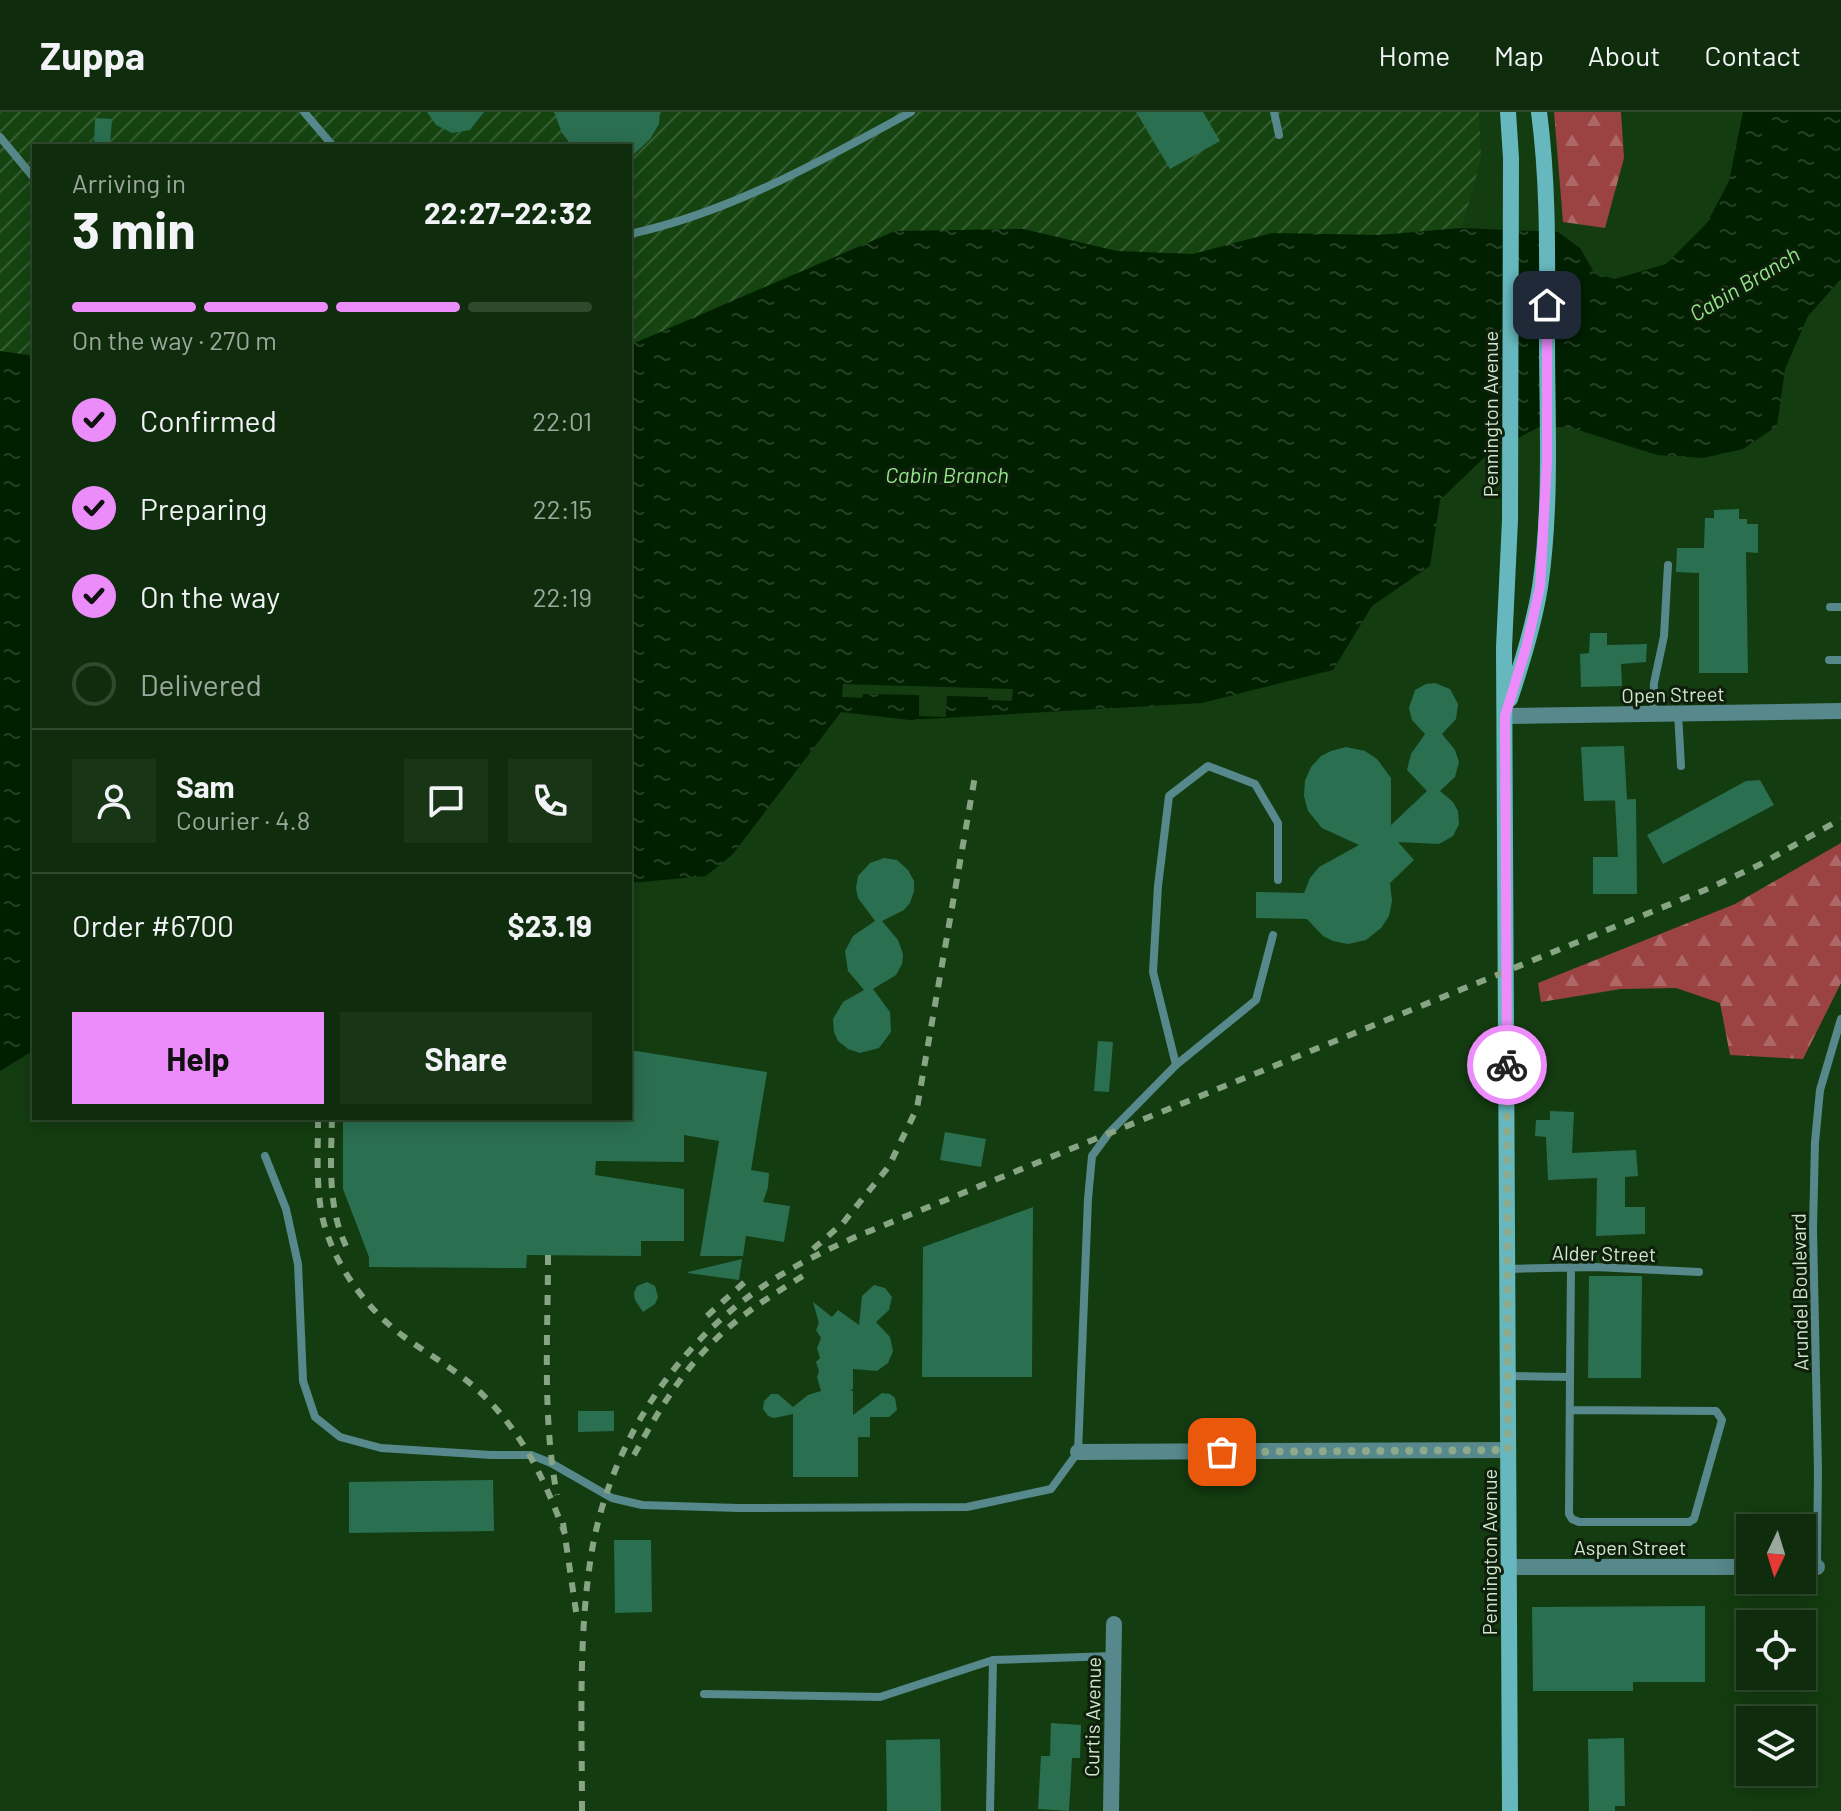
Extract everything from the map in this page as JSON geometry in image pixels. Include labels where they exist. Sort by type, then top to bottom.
[{"type":"main road","name":"Pennington Avenue","points":[[1508,112],[1511,158],[1510,462],[1504,647],[1510,1811]]},
{"type":"main road","name":"Pennington Avenue","points":[[1505,716],[1526,648],[1540,587],[1547,461],[1547,212],[1539,112]]},
{"type":"street","name":"Open Street","points":[[1505,716],[1841,711]]},
{"type":"street","points":[[1078,1452],[1508,1450]]},
{"type":"street","name":"Aspen Street","points":[[1509,1567],[1736,1567]]},
{"type":"street","name":"Curtis Avenue","points":[[1111,1811],[1114,1624]]},
{"type":"lane","points":[[304,112],[331,144]]},
{"type":"lane","points":[[632,233],[745,198],[911,112]]},
{"type":"lane","points":[[1274,112],[1279,135]]},
{"type":"lane","points":[[0,137],[32,176]]},
{"type":"lane","points":[[1653,714],[1654,683],[1664,636],[1668,565]]},
{"type":"lane","points":[[1830,607],[1841,607]]},
{"type":"lane","points":[[1829,660],[1841,660]]},
{"type":"lane","points":[[1678,713],[1681,766]]},
{"type":"lane","points":[[1176,1065],[1170,1052],[1153,972],[1158,886],[1169,796],[1208,766],[1255,784],[1278,823],[1278,880]]},
{"type":"lane","points":[[265,1156],[286,1209],[298,1264],[303,1381],[315,1417],[340,1437],[381,1448],[531,1455],[612,1498],[642,1505],[738,1508],[967,1507],[1051,1489],[1078,1452],[1092,1156],[1109,1133],[1176,1065],[1256,1000],[1273,935]]},
{"type":"lane","name":"Arundel Boulevard","points":[[1814,1514],[1818,1470],[1813,1229],[1815,1142],[1820,1090],[1841,1019]]},
{"type":"lane","points":[[1570,1410],[1716,1411],[1722,1420],[1694,1519],[1689,1522],[1579,1522],[1569,1514],[1571,1268]]},
{"type":"lane","name":"Alder Street","points":[[1507,1269],[1699,1272]]},
{"type":"lane","points":[[1508,1376],[1570,1377]]},
{"type":"lane","points":[[704,1694],[880,1697],[993,1660],[1114,1656]]},
{"type":"lane","points":[[990,1811],[993,1660]]},
{"type":"shaded area","points":[[0,112],[1479,112],[1481,158],[1462,228],[1379,235],[1272,233],[1193,254],[1117,251],[1023,229],[632,346],[632,144],[32,144],[32,356],[0,351]]},
{"type":"green space","points":[[1554,112],[1621,112],[1624,158],[1605,228],[1563,222]]},
{"type":"green space","points":[[1841,843],[1841,983],[1803,1059],[1730,1055],[1720,1003],[1676,988],[1621,989],[1541,1002],[1538,983],[1735,904]]},
{"type":"water","name":"Cabin Branch","points":[[1743,112],[1841,112],[1841,279],[1808,316],[1785,369],[1777,426],[1743,449],[1703,458],[1657,455],[1569,427],[1539,427],[1488,454],[1440,500],[1430,566],[1372,606],[1333,670],[1202,703],[910,720],[841,712],[733,854],[706,876],[632,883],[632,344],[895,231],[1023,229],[1117,251],[1193,254],[1272,233],[1379,235],[1462,228],[1558,232],[1580,248],[1595,274],[1615,279],[1666,264],[1707,223],[1729,181]]},
{"type":"water","points":[[0,351],[32,356],[32,1051],[0,1071]]},
{"type":"pier","points":[[843,684],[1013,689],[1012,701],[947,696],[946,717],[919,716],[919,695],[863,694],[862,698],[842,697]]},
{"type":"building","points":[[427,112],[484,112],[470,130],[452,133],[436,125]]},
{"type":"building","points":[[554,112],[660,112],[659,124],[650,139],[632,156],[632,144],[570,144],[562,133]]},
{"type":"building","points":[[1136,112],[1203,112],[1220,141],[1170,169]]},
{"type":"building","points":[[95,118],[112,119],[110,144],[94,144]]},
{"type":"building","points":[[1739,509],[1739,519],[1747,519],[1747,524],[1758,524],[1758,553],[1746,552],[1748,673],[1699,673],[1699,573],[1676,572],[1677,548],[1704,548],[1705,518],[1714,518],[1714,510]]},
{"type":"building","points":[[1590,633],[1607,633],[1607,645],[1647,644],[1646,662],[1621,664],[1622,686],[1581,687],[1580,654],[1589,653]]},
{"type":"building","points":[[1435,683],[1450,689],[1458,704],[1456,719],[1442,734],[1455,750],[1459,762],[1455,777],[1440,791],[1458,811],[1459,824],[1453,836],[1439,844],[1398,842],[1414,860],[1390,883],[1392,901],[1389,916],[1381,928],[1366,940],[1348,944],[1333,941],[1323,936],[1307,919],[1256,918],[1256,892],[1304,893],[1319,867],[1359,845],[1322,828],[1308,811],[1304,796],[1305,781],[1311,767],[1321,756],[1346,747],[1365,751],[1377,759],[1391,778],[1391,825],[1427,791],[1407,770],[1411,754],[1425,734],[1412,720],[1409,708],[1415,690]]},
{"type":"building","points":[[1624,746],[1627,800],[1584,801],[1581,747]]},
{"type":"building","points":[[1760,780],[1774,805],[1663,864],[1647,835],[1746,781]]},
{"type":"building","points":[[1636,799],[1637,894],[1593,894],[1593,857],[1618,857],[1615,800]]},
{"type":"building","points":[[884,858],[897,860],[908,870],[914,881],[914,891],[904,910],[882,921],[898,940],[903,954],[896,975],[873,989],[890,1012],[891,1032],[879,1048],[860,1053],[838,1041],[833,1019],[843,1002],[864,990],[848,971],[845,951],[853,936],[875,921],[858,898],[858,876],[870,863]]},
{"type":"building","points":[[1098,1041],[1113,1042],[1109,1092],[1094,1091]]},
{"type":"building","points":[[632,1050],[767,1072],[751,1170],[769,1173],[763,1202],[790,1206],[784,1242],[746,1236],[743,1256],[700,1256],[719,1141],[684,1135],[684,1162],[596,1161],[595,1175],[684,1189],[684,1241],[641,1241],[641,1256],[527,1255],[526,1268],[369,1267],[369,1257],[343,1189],[343,1120],[632,1120]]},
{"type":"building","points":[[1550,1111],[1574,1112],[1572,1153],[1636,1150],[1638,1176],[1625,1177],[1625,1207],[1645,1207],[1645,1234],[1596,1236],[1597,1178],[1548,1180],[1546,1137],[1535,1136],[1536,1120],[1550,1120]]},
{"type":"building","points":[[945,1132],[986,1139],[981,1167],[940,1160]]},
{"type":"building","points":[[1033,1207],[1032,1377],[922,1377],[923,1247]]},
{"type":"building","points":[[742,1259],[739,1280],[688,1273],[688,1272]]},
{"type":"building","points":[[1589,1276],[1642,1276],[1641,1378],[1588,1378]]},
{"type":"building","points":[[647,1282],[655,1286],[658,1297],[655,1304],[643,1312],[634,1293],[637,1286]]},
{"type":"building","points":[[874,1285],[885,1288],[892,1297],[889,1310],[876,1322],[890,1337],[893,1351],[888,1363],[877,1371],[853,1369],[853,1389],[850,1391],[853,1391],[853,1415],[882,1393],[895,1398],[897,1410],[889,1417],[870,1417],[870,1437],[858,1437],[858,1477],[793,1477],[793,1414],[774,1418],[768,1416],[763,1409],[764,1401],[771,1394],[778,1394],[793,1407],[808,1395],[821,1391],[816,1362],[820,1358],[817,1348],[821,1338],[816,1330],[819,1323],[813,1302],[832,1317],[838,1310],[859,1325],[862,1296]]},
{"type":"building","points":[[578,1411],[614,1411],[614,1431],[578,1432]]},
{"type":"building","points":[[493,1480],[494,1531],[349,1533],[349,1482]]},
{"type":"building","points":[[614,1540],[651,1540],[652,1612],[615,1613]]},
{"type":"building","points":[[1705,1606],[1705,1682],[1633,1682],[1633,1691],[1533,1691],[1532,1607]]},
{"type":"building","points":[[1051,1723],[1081,1725],[1080,1758],[1072,1758],[1069,1811],[1038,1809],[1041,1756],[1050,1756]]},
{"type":"building","points":[[1624,1738],[1625,1806],[1615,1806],[1615,1811],[1589,1811],[1588,1739]]},
{"type":"building","points":[[940,1739],[941,1811],[887,1811],[886,1740]]},
{"type":"railway","points":[[813,1249],[843,1223],[889,1166],[917,1108],[975,776]]},
{"type":"railway","points":[[582,1811],[584,1619],[591,1556],[600,1515],[613,1475],[651,1401],[676,1367],[734,1308],[790,1269],[860,1235],[1705,890],[1759,865],[1841,819]]},
{"type":"railway","points":[[318,1120],[321,1210],[332,1246],[350,1280],[389,1324],[466,1380],[500,1413],[533,1462],[565,1534]]},
{"type":"railway","points":[[332,1120],[333,1201],[347,1248]]},
{"type":"railway","points":[[548,1255],[549,1436],[557,1495]]},
{"type":"railway","points":[[634,1455],[676,1385],[707,1348],[744,1315],[811,1271]]},
{"type":"railway","points":[[707,1316],[748,1279]]},
{"type":"railway","points":[[563,1523],[577,1618]]},
{"type":"way so far","points":[[1222,1452],[1508,1450],[1507,1065]]},
{"type":"route","points":[[1507,1065],[1505,716],[1526,648],[1540,587],[1547,461],[1547,305]]}]
